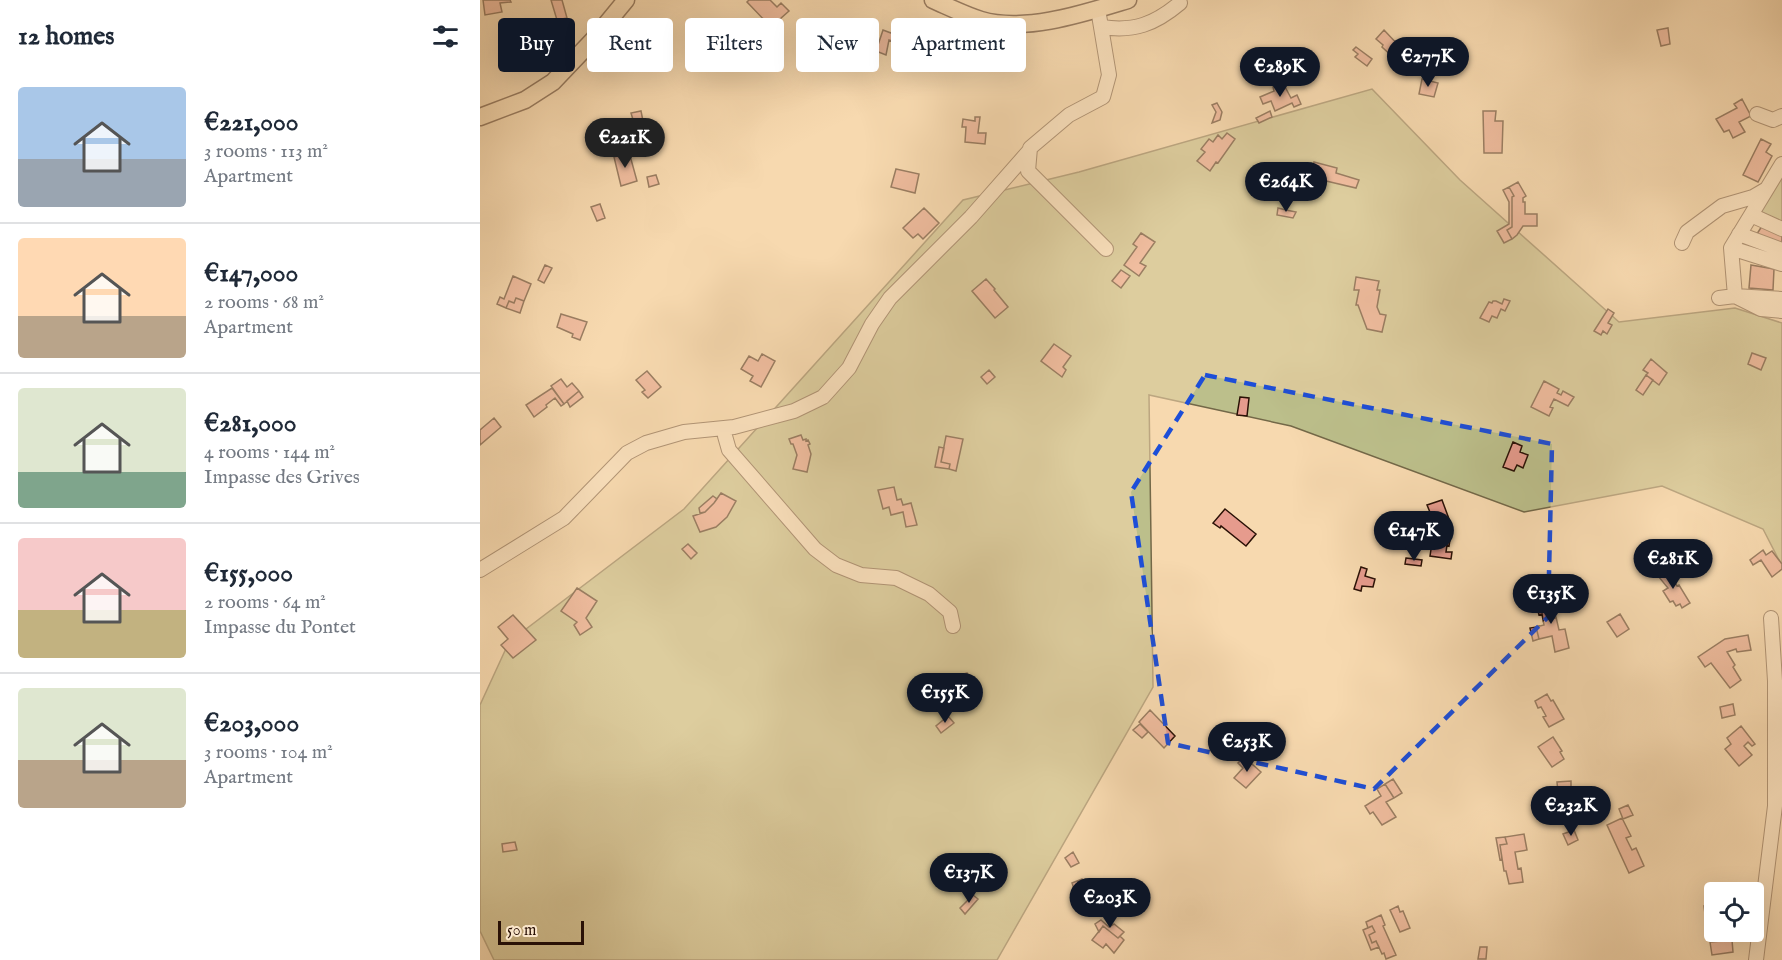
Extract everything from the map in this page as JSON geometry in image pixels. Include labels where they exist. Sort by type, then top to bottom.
[{"type":"main road","points":[[480,117],[525,100],[553,82],[593,40],[626,0]]},
{"type":"main road","points":[[933,0],[983,21],[1007,23],[1040,23],[1128,0]]},
{"type":"street","points":[[1102,27],[1117,29],[1143,27],[1169,13],[1180,3]]},
{"type":"street","points":[[480,570],[564,519],[627,453],[646,443],[684,432],[725,428],[794,411],[823,398],[849,368],[872,324],[890,298],[971,217],[1030,150],[1069,115],[1103,97],[1109,75],[1098,9]]},
{"type":"street","points":[[1757,114],[1773,120],[1782,116]]},
{"type":"street","points":[[1030,150],[1028,171],[1106,249]]},
{"type":"street","points":[[1736,296],[1731,248],[1782,164]]},
{"type":"street","points":[[1682,243],[1687,232],[1722,206],[1753,197],[1767,189]]},
{"type":"street","points":[[1751,215],[1782,229]]},
{"type":"street","points":[[1739,234],[1782,250]]},
{"type":"street","points":[[1731,248],[1782,264]]},
{"type":"street","points":[[1736,296],[1761,309],[1782,311]]},
{"type":"street","points":[[1719,298],[1736,296],[1782,299]]},
{"type":"street","points":[[725,428],[729,450],[815,549],[836,565],[861,574],[896,578],[929,594],[951,612],[953,626]]},
{"type":"street","points":[[1756,960],[1775,806],[1775,681],[1771,618]]},
{"type":"highlighted area","points":[[1205,375],[1552,444],[1548,617],[1374,789],[1168,743],[1131,492]]},
{"type":"green space","points":[[1372,89],[1460,180],[1619,322],[1735,308],[1782,323],[1782,566],[1763,529],[1662,486],[1524,512],[1291,426],[1149,395],[1153,687],[997,960],[494,960],[480,931],[480,705],[509,642],[684,509],[963,200],[1079,172]]},
{"type":"green space","points":[[1782,174],[1782,222],[1759,211]]},
{"type":"building","points":[[483,0],[510,0],[511,2],[500,3],[502,12],[485,15]]},
{"type":"building","points":[[551,0],[562,0],[567,18],[556,18]]},
{"type":"building","points":[[749,0],[770,0],[777,7],[781,3],[789,11],[781,18],[762,18],[747,2]]},
{"type":"building","points":[[1668,28],[1670,44],[1661,46],[1657,30]]},
{"type":"building","points":[[883,30],[891,33],[886,55],[879,52],[879,42]]},
{"type":"building","points":[[1384,30],[1401,48],[1393,57],[1376,39]]},
{"type":"building","points":[[1356,47],[1372,59],[1367,66],[1355,57],[1358,54],[1353,50]]},
{"type":"building","points":[[1422,79],[1438,83],[1434,97],[1419,94]]},
{"type":"building","points":[[1283,83],[1291,98],[1297,95],[1301,104],[1294,107],[1292,103],[1275,111],[1271,101],[1263,104],[1260,97],[1274,91],[1273,87]]},
{"type":"building","points":[[1742,99],[1751,116],[1739,122],[1745,132],[1733,138],[1729,130],[1724,132],[1716,119],[1737,108],[1734,104]]},
{"type":"building","points":[[1217,103],[1222,112],[1220,120],[1212,123],[1216,112],[1212,105]]},
{"type":"building","points":[[641,111],[643,121],[634,123],[631,113]]},
{"type":"building","points":[[1270,111],[1272,117],[1259,123],[1256,118]]},
{"type":"building","points":[[1483,111],[1496,111],[1495,121],[1503,121],[1502,153],[1484,153]]},
{"type":"building","points":[[975,117],[980,117],[978,133],[986,133],[985,144],[965,142],[966,127],[962,127],[963,119],[975,121]]},
{"type":"building","points":[[1227,133],[1235,139],[1210,171],[1197,161],[1205,152],[1201,149],[1209,139],[1213,142],[1218,135],[1222,139]]},
{"type":"building","points":[[1761,139],[1771,144],[1766,152],[1772,156],[1758,182],[1743,175]]},
{"type":"building","points":[[629,152],[637,181],[621,186],[614,157]]},
{"type":"building","points":[[1314,162],[1337,168],[1336,173],[1359,180],[1356,188],[1309,177]]},
{"type":"building","points":[[896,169],[919,174],[915,193],[891,187]]},
{"type":"building","points":[[656,175],[659,184],[649,187],[647,177]]},
{"type":"building","points":[[1518,182],[1526,196],[1523,198],[1525,214],[1537,214],[1537,226],[1523,226],[1512,239],[1507,230],[1512,227],[1512,197],[1514,196],[1509,187]]},
{"type":"building","points":[[1509,187],[1514,196],[1512,197],[1512,227],[1507,230],[1512,239],[1504,243],[1497,231],[1509,224],[1509,202],[1503,190]]},
{"type":"building","points":[[600,204],[605,218],[597,221],[591,207]]},
{"type":"building","points":[[924,208],[939,223],[923,239],[918,234],[913,238],[903,228]]},
{"type":"building","points":[[1278,208],[1296,212],[1293,218],[1277,215]]},
{"type":"building","points":[[1762,226],[1782,234],[1782,248],[1755,237]]},
{"type":"building","points":[[1141,233],[1155,242],[1140,263],[1146,266],[1139,276],[1124,265],[1137,247],[1133,244]]},
{"type":"building","points":[[545,265],[552,268],[544,283],[538,280]]},
{"type":"building","points":[[1751,265],[1774,269],[1773,290],[1749,288]]},
{"type":"building","points":[[1121,270],[1130,276],[1121,288],[1112,281]]},
{"type":"building","points":[[513,276],[531,284],[524,301],[516,298],[514,303],[509,301],[506,308],[497,304],[500,297],[504,299]]},
{"type":"building","points":[[1356,277],[1379,281],[1377,307],[1380,314],[1386,315],[1382,332],[1367,329],[1358,305],[1356,305],[1359,290],[1354,290]]},
{"type":"building","points":[[986,279],[1008,307],[995,318],[972,291]]},
{"type":"building","points":[[516,298],[524,301],[520,313],[506,308],[509,301],[514,303]]},
{"type":"building","points":[[1504,299],[1510,301],[1505,311],[1501,309],[1497,318],[1492,316],[1489,322],[1480,318],[1489,302],[1496,301],[1502,304]]},
{"type":"building","points":[[1608,309],[1614,313],[1608,323],[1612,325],[1607,334],[1603,331],[1601,335],[1594,331]]},
{"type":"building","points":[[561,314],[587,322],[580,340],[557,327]]},
{"type":"building","points":[[1054,344],[1071,356],[1063,367],[1066,370],[1062,377],[1041,361]]},
{"type":"building","points":[[1752,353],[1766,358],[1761,370],[1748,364]]},
{"type":"building","points":[[762,354],[775,361],[761,387],[750,381],[753,376],[741,369],[749,356],[758,361]]},
{"type":"building","points":[[1651,359],[1667,373],[1659,385],[1643,370]]},
{"type":"building","points":[[989,370],[995,377],[987,384],[981,377]]},
{"type":"building","points":[[647,371],[661,387],[648,398],[642,392],[645,390],[636,380]]},
{"type":"building","points":[[1646,375],[1653,380],[1643,395],[1636,390]]},
{"type":"building","points":[[561,379],[567,387],[572,383],[579,391],[564,404],[551,386]]},
{"type":"building","points":[[1544,381],[1559,389],[1557,393],[1561,395],[1563,391],[1574,397],[1568,406],[1554,399],[1549,416],[1531,407]]},
{"type":"building","points":[[552,388],[564,404],[561,406],[555,398],[534,417],[526,405]]},
{"type":"building","points":[[579,391],[583,397],[570,407],[567,401]]},
{"type":"building","points":[[1240,397],[1249,398],[1247,416],[1237,415]]},
{"type":"building","points":[[494,418],[501,427],[480,445],[480,430]]},
{"type":"building","points":[[801,435],[803,440],[808,440],[810,444],[808,445],[811,454],[807,472],[793,469],[797,455],[789,439]]},
{"type":"building","points":[[946,436],[963,439],[956,471],[949,469],[950,464],[941,462]]},
{"type":"building","points":[[1513,442],[1522,446],[1520,452],[1528,455],[1523,468],[1517,465],[1514,471],[1503,467]]},
{"type":"building","points":[[939,447],[944,448],[941,462],[950,464],[949,469],[935,467]]},
{"type":"building","points":[[894,487],[897,500],[901,499],[903,505],[911,503],[917,525],[906,527],[903,512],[891,515],[889,507],[883,509],[878,490]]},
{"type":"building","points":[[721,493],[736,501],[727,517],[716,527],[700,532],[693,516],[705,512]]},
{"type":"building","points":[[713,496],[717,499],[714,503],[705,512],[700,513],[699,508]]},
{"type":"building","points":[[1442,500],[1452,527],[1446,552],[1452,552],[1451,559],[1430,556],[1432,543],[1435,544],[1437,529],[1427,505]]},
{"type":"building","points":[[1225,509],[1256,534],[1246,546],[1221,526],[1220,528],[1213,523]]},
{"type":"building","points":[[688,544],[697,553],[691,559],[682,549]]},
{"type":"building","points":[[1763,550],[1766,555],[1772,551],[1782,564],[1782,569],[1772,577],[1761,560],[1753,565],[1750,560]]},
{"type":"building","points":[[1406,558],[1422,560],[1421,566],[1405,564]]},
{"type":"building","points":[[1361,567],[1367,569],[1365,576],[1375,579],[1373,587],[1362,586],[1361,591],[1354,589]]},
{"type":"building","points":[[1669,568],[1677,586],[1679,585],[1690,603],[1682,608],[1680,604],[1676,606],[1673,601],[1670,602],[1663,591],[1668,588],[1658,576]]},
{"type":"building","points":[[577,588],[597,601],[586,618],[592,627],[580,635],[574,625],[577,622],[561,611]]},
{"type":"building","points":[[1549,596],[1554,618],[1556,617],[1559,630],[1565,629],[1569,648],[1555,652],[1552,636],[1539,639],[1536,627],[1544,625],[1535,599]]},
{"type":"building","points":[[1620,614],[1629,629],[1617,637],[1607,622]]},
{"type":"building","points":[[513,615],[536,640],[513,658],[501,645],[508,639],[498,627]]},
{"type":"building","points":[[1536,627],[1539,639],[1533,641],[1530,628]]},
{"type":"building","points":[[1748,635],[1751,650],[1737,652],[1736,649],[1727,652],[1741,680],[1730,688],[1711,663],[1705,667],[1698,657],[1725,639]]},
{"type":"building","points":[[967,673],[968,679],[974,677],[979,694],[968,697],[963,682],[960,683],[957,676]]},
{"type":"building","points":[[1547,694],[1564,719],[1549,727],[1543,717],[1546,716],[1535,701]]},
{"type":"building","points":[[1733,704],[1735,715],[1722,718],[1720,707]]},
{"type":"building","points":[[1150,710],[1175,736],[1164,748],[1139,722]]},
{"type":"building","points":[[948,716],[954,723],[941,733],[936,726]]},
{"type":"building","points":[[1140,724],[1148,732],[1142,738],[1133,730]]},
{"type":"building","points":[[1741,726],[1755,744],[1752,746],[1748,742],[1744,746],[1752,755],[1739,766],[1725,749],[1731,744],[1727,738]]},
{"type":"building","points":[[1553,737],[1564,759],[1552,767],[1538,747]]},
{"type":"building","points":[[1244,757],[1261,772],[1246,788],[1234,778],[1243,768],[1238,763]]},
{"type":"building","points":[[1393,779],[1402,793],[1394,798],[1385,784]]},
{"type":"building","points":[[1571,781],[1571,792],[1558,793],[1557,782]]},
{"type":"building","points":[[1385,784],[1394,798],[1386,802],[1396,817],[1382,825],[1373,812],[1370,814],[1365,806],[1381,796],[1377,789]]},
{"type":"building","points":[[1628,805],[1633,815],[1623,819],[1619,809]]},
{"type":"building","points":[[1622,818],[1631,836],[1626,838],[1632,850],[1636,848],[1644,866],[1629,873],[1607,825]]},
{"type":"building","points":[[1574,830],[1578,840],[1568,845],[1563,834]]},
{"type":"building","points":[[1524,834],[1527,850],[1515,852],[1523,882],[1509,884],[1506,871],[1504,871],[1500,845],[1507,844],[1505,837]]},
{"type":"building","points":[[1505,837],[1507,844],[1500,845],[1502,859],[1500,860],[1496,838]]},
{"type":"building","points":[[515,842],[517,850],[503,852],[502,844]]},
{"type":"building","points":[[1073,852],[1079,863],[1071,867],[1065,858]]},
{"type":"building","points":[[1082,879],[1085,888],[1095,884],[1099,893],[1078,900],[1072,883]]},
{"type":"building","points":[[973,895],[978,899],[965,914],[960,908]]},
{"type":"building","points":[[1398,906],[1400,912],[1403,911],[1410,928],[1400,932],[1390,910]]},
{"type":"building","points":[[1381,915],[1385,925],[1383,926],[1396,955],[1386,959],[1376,941],[1372,943],[1369,935],[1375,932],[1372,926],[1368,928],[1366,922]]},
{"type":"building","points":[[1101,920],[1109,927],[1114,924],[1124,932],[1118,938],[1103,926],[1099,932],[1095,924]]},
{"type":"building","points":[[1103,926],[1124,940],[1114,953],[1106,944],[1103,948],[1092,940]]},
{"type":"building","points":[[1372,926],[1375,932],[1369,935],[1372,943],[1376,941],[1379,947],[1371,950],[1363,930]]},
{"type":"building","points":[[1710,942],[1732,942],[1733,952],[1712,955]]},
{"type":"building","points":[[1480,947],[1487,947],[1486,959],[1478,959]]}]
